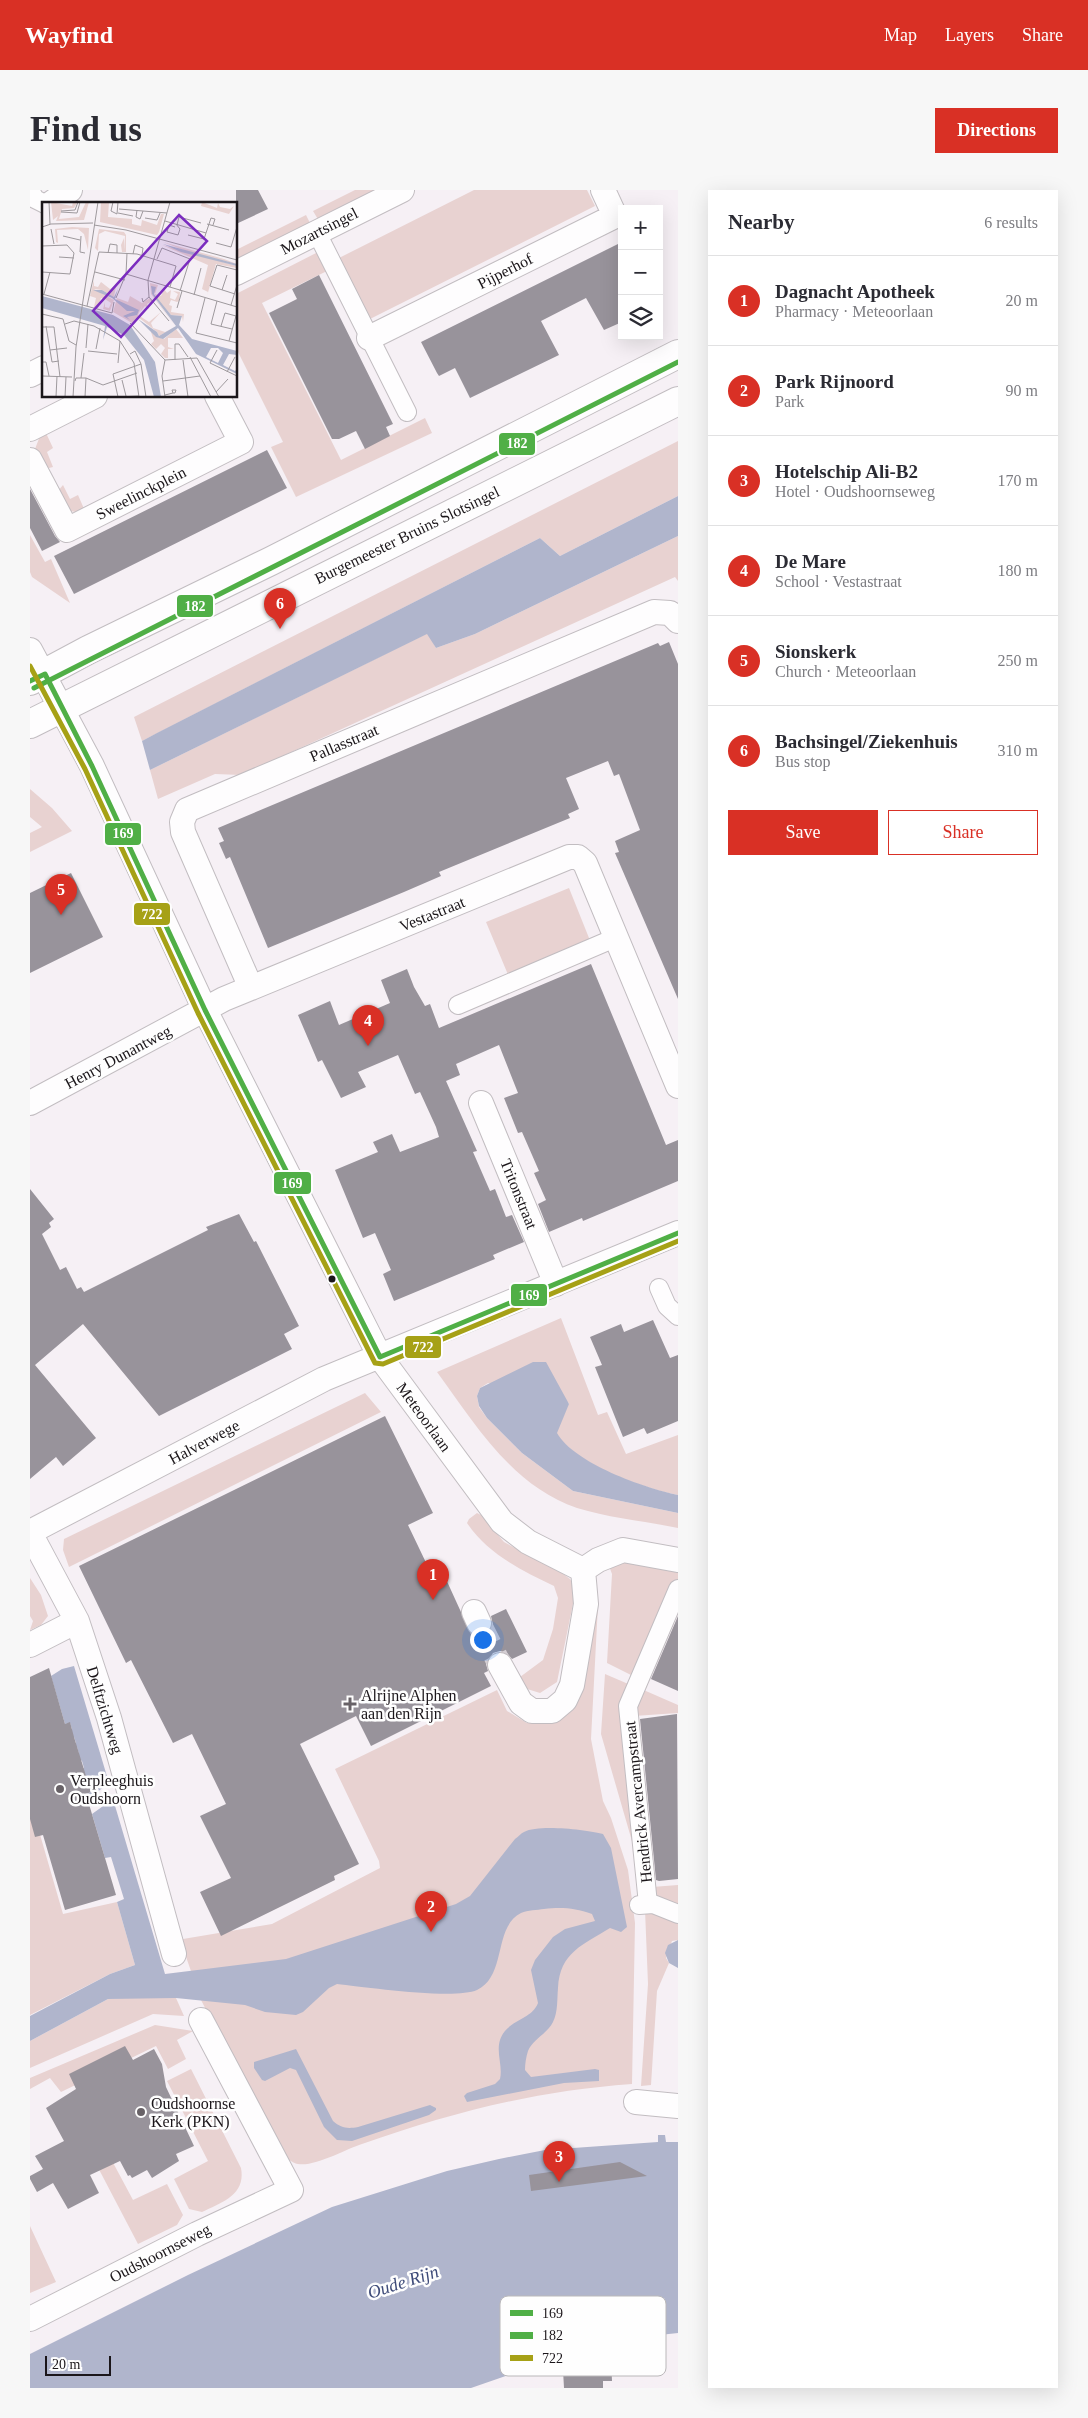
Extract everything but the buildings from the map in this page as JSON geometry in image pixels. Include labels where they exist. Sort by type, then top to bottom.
[{"type":"main road","points":[[37,678],[88,650],[271,562],[678,354]]},
{"type":"main road","name":"Burgemeester Bruins Slotsingel","points":[[30,724],[678,401]]},
{"type":"street","points":[[30,190],[35,199],[42,202]]},
{"type":"street","points":[[53,202],[70,190]]},
{"type":"street","name":"Mozartsingel","points":[[238,272],[402,190]]},
{"type":"street","name":"Pijperhof","points":[[369,338],[615,216],[602,190]]},
{"type":"street","points":[[317,233],[406,412]]},
{"type":"street","points":[[30,375],[42,369]]},
{"type":"street","points":[[30,429],[91,398]]},
{"type":"street","name":"Sweelinckplein","points":[[30,460],[67,530],[241,442],[218,398]]},
{"type":"street","name":"Pallasstraat","points":[[251,988],[183,832],[182,822],[187,810],[654,612],[670,613],[678,621]]},
{"type":"street","name":"Meteoorlaan","points":[[30,650],[37,678],[61,708],[92,766],[204,1010],[380,1357],[502,1522],[528,1542],[582,1570]]},
{"type":"street","name":"Vestastraat","points":[[204,1010],[251,988],[569,857],[578,857],[585,863],[678,1086]]},
{"type":"street","points":[[458,1005],[616,938]]},
{"type":"street","name":"Henry Dunantweg","points":[[30,1103],[204,1010]]},
{"type":"street","name":"Tritonstraat","points":[[481,1103],[556,1284]]},
{"type":"street","name":"Halverwege","points":[[30,1533],[360,1362],[380,1357],[678,1233]]},
{"type":"street","points":[[659,1288],[667,1306],[678,1316]]},
{"type":"street","name":"Delftzichtweg","points":[[30,1533],[77,1621],[109,1718],[174,1954]]},
{"type":"street","points":[[500,1665],[521,1703],[532,1711],[552,1711],[565,1700],[572,1685],[586,1604],[582,1570],[598,1560],[623,1550],[678,1560]]},
{"type":"street","name":"Hendrick Avercampstraat","points":[[678,1589],[628,1706],[644,1905],[653,1904],[678,1914]]},
{"type":"street","points":[[30,1645],[77,1621]]},
{"type":"street","name":"Oudshoornseweg","points":[[30,2319],[197,2234],[291,2190],[201,2020]]},
{"type":"street","points":[[636,2102],[678,2106]]},
{"type":"shaded area","points":[[355,190],[380,190],[319,221],[313,211]]},
{"type":"shaded area","points":[[474,190],[587,190],[595,206],[370,319],[339,258]]},
{"type":"shaded area","points":[[306,215],[311,225],[238,261],[238,249]]},
{"type":"shaded area","points":[[318,252],[327,271],[262,303],[341,460],[425,418],[432,433],[296,497],[271,447],[283,442],[238,352],[238,293]]},
{"type":"shaded area","points":[[46,433],[53,448],[47,452],[53,467],[49,468],[44,466],[35,449],[40,436]]},
{"type":"shaded area","points":[[678,441],[678,496],[560,556],[540,538],[142,741],[134,717]]},
{"type":"shaded area","points":[[63,485],[70,499],[78,495],[85,511],[80,513],[66,510],[57,492]]},
{"type":"shaded area","points":[[30,535],[45,562],[51,559],[70,603],[32,577],[30,572]]},
{"type":"shaded area","points":[[678,536],[678,581],[675,577],[241,775],[215,774],[158,799],[150,770],[428,633],[436,648],[475,634]]},
{"type":"shaded area","points":[[30,789],[52,808],[72,831],[30,852],[30,833],[42,827],[30,817]]},
{"type":"shaded area","points":[[569,888],[591,943],[509,977],[486,922]]},
{"type":"shaded area","points":[[561,1318],[598,1415],[607,1412],[626,1454],[678,1435],[678,1495],[647,1487],[611,1473],[594,1465],[566,1445],[556,1433],[569,1403],[488,1383],[480,1388],[477,1396],[479,1407],[487,1418],[522,1453],[573,1491],[678,1513],[678,1528],[614,1517],[577,1508],[554,1498],[533,1485],[497,1451],[437,1372]]},
{"type":"shaded area","points":[[365,1393],[381,1412],[69,1567],[63,1550],[64,1539]]},
{"type":"shaded area","points":[[477,1513],[481,1515],[504,1542],[562,1573],[570,1579],[576,1589],[557,1682],[540,1693],[524,1688],[520,1677],[543,1660],[553,1629],[558,1598],[554,1586],[506,1560],[485,1544],[467,1523]]},
{"type":"shaded area","points":[[621,1560],[678,1568],[678,1584],[637,1678],[607,1663],[612,1574],[609,1566]]},
{"type":"shaded area","points":[[30,1578],[41,1595],[48,1616],[41,1625],[30,1630],[33,1621],[30,1616]]},
{"type":"shaded area","points":[[598,1605],[591,1739],[603,1801],[611,1818],[628,1870],[635,1923],[632,2084],[562,2092],[495,2105],[429,2122],[355,2146],[313,2163],[298,2164],[291,2161],[281,2155],[201,2000],[184,1951],[183,1939],[272,1924],[380,1868],[379,1861],[335,1769],[497,1690],[507,1711],[527,1723],[559,1718],[580,1694]]},
{"type":"shaded area","points":[[605,1674],[633,1686],[636,1855],[601,1734]]},
{"type":"shaded area","points":[[639,1688],[678,1705],[678,1713],[634,1716]]},
{"type":"shaded area","points":[[30,1800],[63,1914],[117,1902],[135,1965],[110,1974],[30,2015]]},
{"type":"shaded area","points":[[678,1885],[678,1910],[653,1901],[652,1887]]},
{"type":"shaded area","points":[[645,1910],[678,1918],[678,1940],[672,1941],[666,1958],[669,1963],[657,1991],[651,2085],[641,2086],[648,1984]]},
{"type":"shaded area","points":[[176,1998],[184,2016],[153,2014],[30,2068],[30,2041],[108,1999]]},
{"type":"shaded area","points":[[155,2025],[193,2031],[177,2040],[186,2059],[168,2069],[156,2046],[61,2092],[50,2078],[30,2089],[30,2078]]},
{"type":"shaded area","points":[[191,2069],[241,2168],[242,2177],[240,2185],[231,2196],[202,2212],[189,2209],[174,2179],[208,2161],[167,2081]]},
{"type":"shaded area","points":[[95,2129],[133,2200],[167,2184],[183,2215],[177,2225],[138,2244],[82,2137]]},
{"type":"shaded area","points":[[30,2226],[56,2282],[30,2293]]},
{"type":"water","points":[[678,496],[678,536],[475,634],[436,648],[427,634],[150,770],[142,741],[157,733],[540,538],[560,556]]},
{"type":"water","points":[[533,1362],[546,1362],[569,1404],[557,1433],[566,1444],[578,1454],[611,1473],[647,1487],[678,1495],[678,1513],[573,1491],[522,1453],[487,1418],[479,1406],[477,1396],[480,1388]]},
{"type":"water","points":[[74,1666],[109,1783],[88,1799],[86,1794],[91,1792],[79,1769],[84,1768],[82,1761],[75,1755],[79,1754],[77,1747],[72,1748],[76,1743],[74,1737],[69,1738],[72,1729],[70,1723],[65,1724],[51,1676],[62,1669]]},
{"type":"water","points":[[113,1799],[165,1974],[286,1959],[456,1904],[470,1896],[515,1839],[531,1830],[540,1828],[563,1829],[603,1834],[611,1848],[627,1927],[621,1932],[610,1928],[582,1945],[568,1958],[560,1976],[555,2018],[547,2030],[530,2047],[525,2063],[525,2070],[531,2077],[595,2069],[599,2070],[599,2081],[564,2083],[467,2102],[464,2096],[467,2093],[495,2084],[500,2079],[499,2045],[503,2033],[535,2009],[538,2003],[531,1970],[535,1960],[553,1937],[565,1929],[595,1921],[592,1914],[568,1909],[551,1908],[527,1911],[512,1920],[503,1940],[493,1974],[477,1990],[466,1993],[450,1994],[387,1990],[337,1984],[329,1988],[303,2012],[296,2015],[265,2012],[245,2005],[176,1998],[108,1999],[30,2041],[30,2016],[110,1974],[135,1965],[117,1902],[124,1899],[111,1857],[105,1858],[92,1814]]},
{"type":"water","points":[[678,1940],[678,1968],[669,1963],[665,1953],[668,1945]]},
{"type":"water","points":[[296,2049],[333,2121],[342,2127],[358,2127],[430,2105],[436,2108],[436,2110],[429,2115],[352,2141],[337,2140],[324,2127],[296,2070],[290,2068],[265,2081],[262,2080],[254,2068],[254,2062]]},
{"type":"water","name":"Oude Rijn","points":[[658,2135],[665,2135],[666,2142],[678,2142],[678,2333],[666,2334],[666,2296],[500,2296],[500,2376],[506,2376],[471,2388],[30,2388],[30,2354],[188,2275],[332,2207],[447,2171],[499,2159],[545,2150],[658,2142]]},
{"type":"tunnel","points":[[479,1623],[500,1665]]},
{"type":"transit line","name":"182","points":[[34,688],[678,362]]},
{"type":"transit line","name":"722","points":[[30,666],[85,769],[198,1013],[375,1363],[383,1364],[678,1241]]},
{"type":"transit line","name":"169","points":[[30,681],[45,674],[92,766],[205,1010],[380,1357]]},
{"type":"transit line","name":"169","points":[[380,1357],[678,1233]]},
{"type":"place","name":"Bachsingel/Ziekenhuis","points":[[280,629]]},
{"type":"place","name":"Sionskerk","points":[[61,915]]},
{"type":"place","name":"De Mare","points":[[368,1046]]},
{"type":"place","name":"Dagnacht Apotheek","points":[[433,1600]]},
{"type":"place","name":"Alrijne Alphen aan den Rijn","points":[[350,1704]]},
{"type":"place","name":"Verpleeghuis Oudshoorn","points":[[60,1789]]},
{"type":"place","name":"Park Rijnoord","points":[[431,1932]]},
{"type":"place","name":"Oudshoornse Kerk (PKN)","points":[[141,2112]]},
{"type":"place","name":"Hotelschip Ali-B2","points":[[559,2182]]}]
